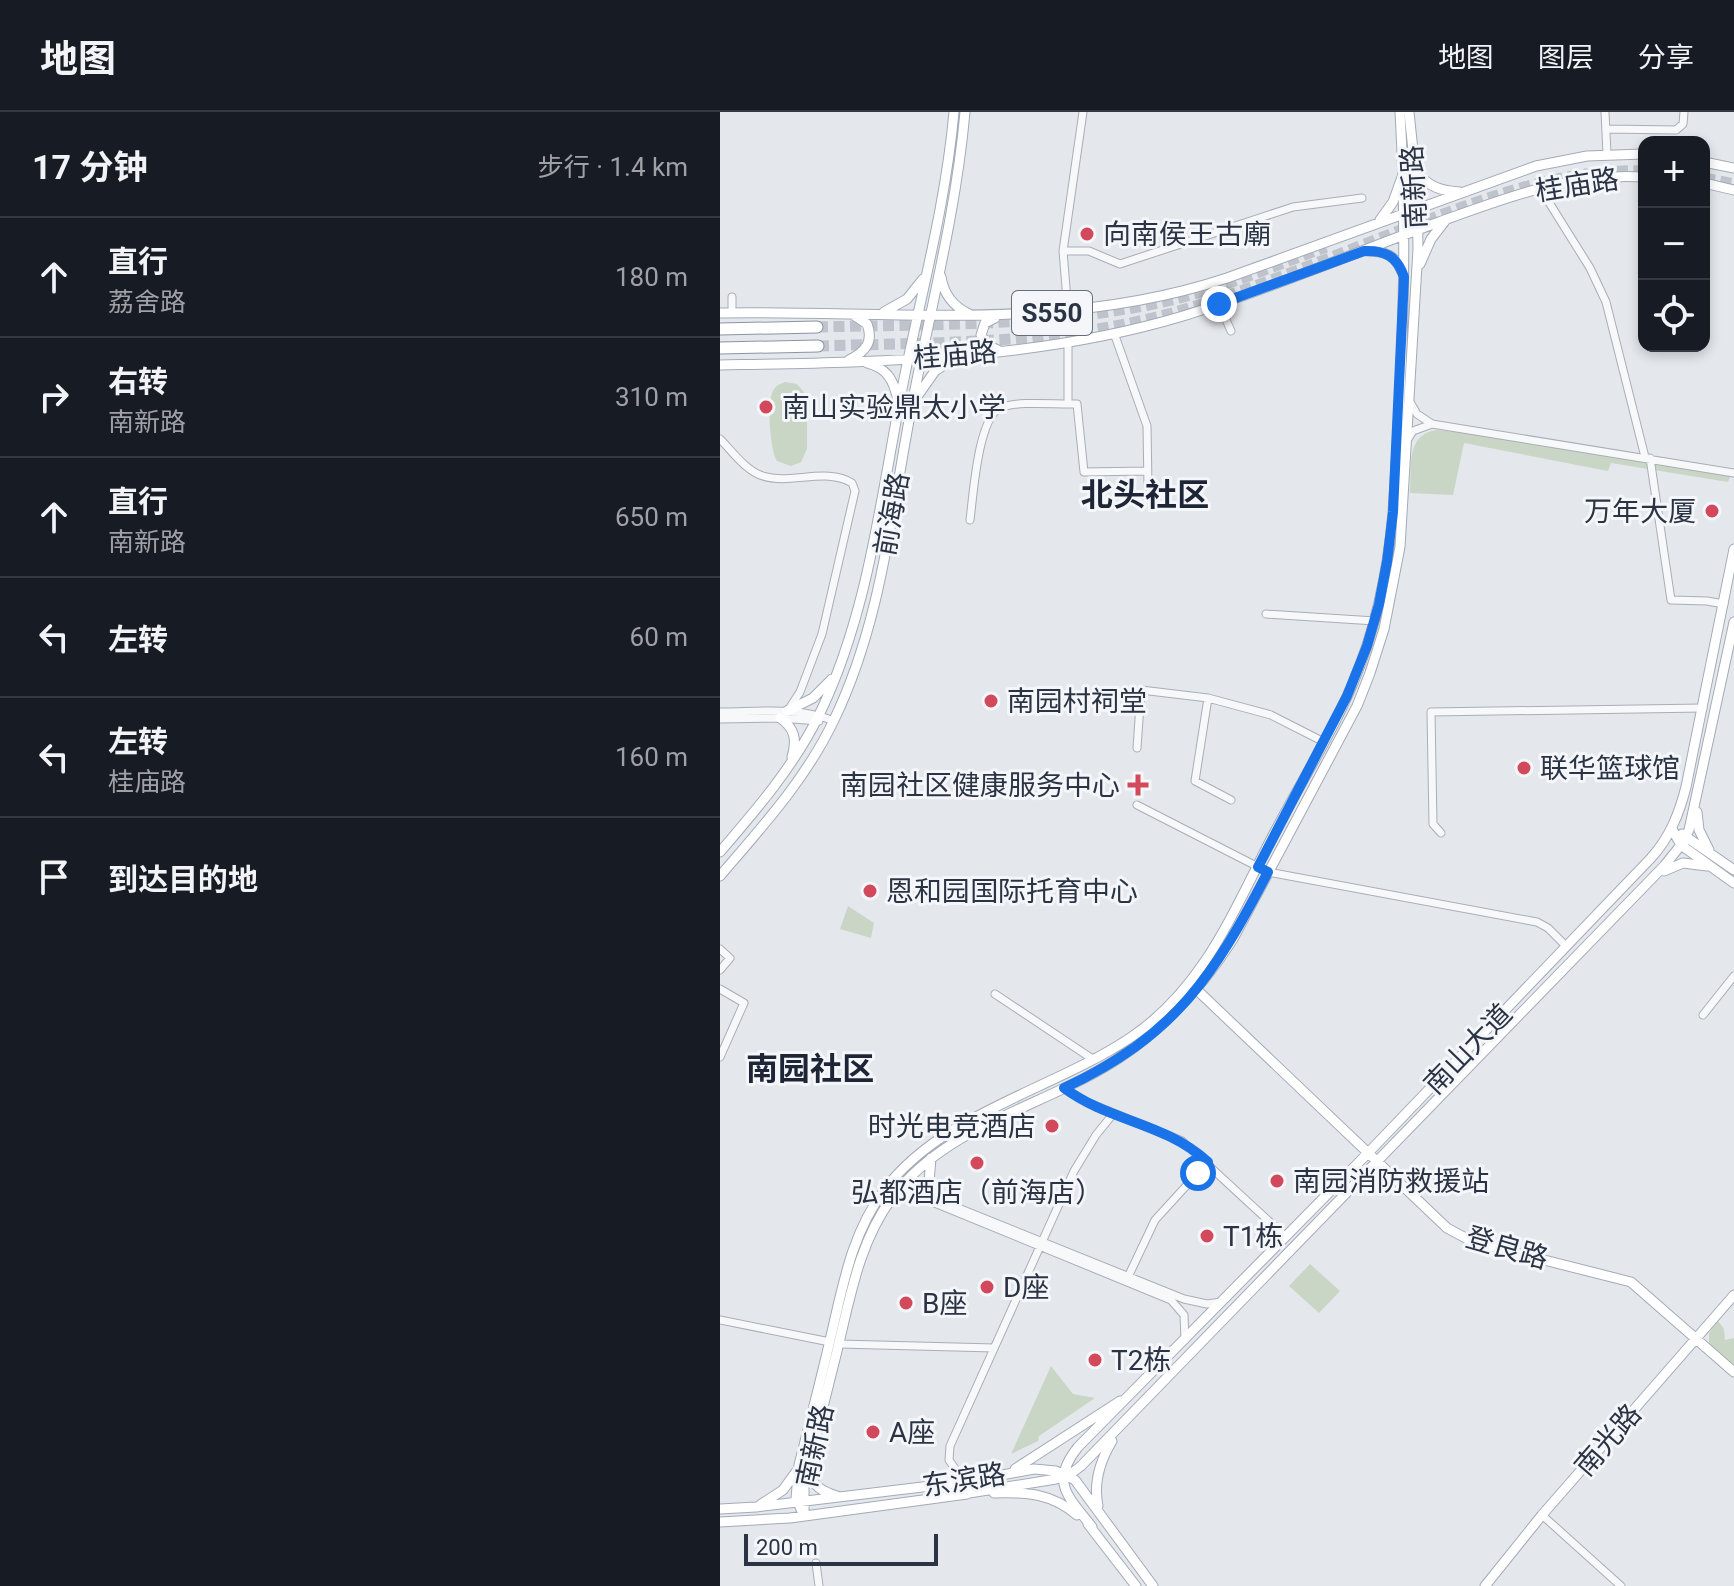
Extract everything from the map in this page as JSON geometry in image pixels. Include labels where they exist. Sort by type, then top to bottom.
[{"type":"highway","points":[[720,329],[817,327]]},
{"type":"highway","points":[[720,348],[818,346]]},
{"type":"main road","name":"前海路","points":[[720,852],[789,767],[817,718],[837,673],[862,590],[944,191],[954,112]]},
{"type":"main road","name":"前海路","points":[[720,876],[796,784],[834,721],[873,613],[941,267],[958,174],[965,112]]},
{"type":"main road","name":"南新路","points":[[898,1185],[919,1155],[1094,1060],[1153,1021],[1184,992],[1225,932],[1352,684],[1375,621],[1393,512],[1406,234],[1400,112]]},
{"type":"main road","name":"南新路","points":[[804,1516],[800,1502],[804,1466],[856,1241],[875,1202],[970,1126],[1064,1088],[1136,1046],[1197,990],[1233,939],[1357,706],[1379,646],[1398,565],[1416,283],[1417,209],[1409,112]]},
{"type":"main road","name":"桂庙路","points":[[720,313],[1002,316],[1068,312],[1128,303],[1194,289],[1552,162],[1607,154],[1638,154]]},
{"type":"main road","points":[[1710,163],[1731,168]]},
{"type":"main road","points":[[1370,226],[1382,218],[1393,202],[1404,166]]},
{"type":"main road","points":[[1415,166],[1421,178],[1435,188],[1467,190]]},
{"type":"main road","name":"桂庙路","points":[[720,365],[921,359],[1003,351],[1114,333],[1219,304],[1417,229],[1540,188],[1593,178],[1638,177]]},
{"type":"main road","points":[[1710,184],[1734,190]]},
{"type":"main road","points":[[1416,283],[1428,245],[1437,229],[1450,218]]},
{"type":"main road","points":[[1356,253],[1378,251],[1392,256],[1400,265],[1404,282]]},
{"type":"main road","points":[[941,267],[943,288],[954,304],[970,314],[981,316]]},
{"type":"main road","points":[[869,315],[890,311],[907,299],[922,282],[928,269]]},
{"type":"main road","points":[[847,314],[863,320],[870,335],[863,351],[850,361]]},
{"type":"main road","points":[[1002,316],[985,323],[981,335],[989,348],[1003,351]]},
{"type":"main road","points":[[911,409],[935,371],[962,355]]},
{"type":"main road","points":[[850,361],[879,367],[889,375],[899,407]]},
{"type":"main road","name":"南山大道","points":[[1064,1475],[1078,1447],[1367,1154],[1651,858],[1672,829],[1686,787],[1734,549]]},
{"type":"main road","name":"南山大道","points":[[1064,1475],[1087,1460],[1654,877],[1684,841],[1734,622]]},
{"type":"main road","points":[[789,767],[795,738],[784,715],[813,698],[837,673]]},
{"type":"main road","points":[[1698,788],[1699,830],[1713,855]]},
{"type":"main road","points":[[1672,829],[1713,868],[1734,883]]},
{"type":"main road","points":[[1684,841],[1713,855],[1734,870]]},
{"type":"main road","points":[[1654,877],[1683,863],[1713,868]]},
{"type":"main road","name":"登良路","points":[[1197,990],[1437,1220],[1473,1242],[1631,1282],[1734,1372]]},
{"type":"main road","points":[[931,1158],[929,1182],[939,1199]]},
{"type":"main road","name":"南光路","points":[[1485,1586],[1542,1515],[1734,1295]]},
{"type":"main road","points":[[994,1477],[1025,1464],[1102,1411],[1133,1394]]},
{"type":"main road","points":[[1102,1517],[1096,1496],[1098,1473],[1106,1450],[1126,1420]]},
{"type":"main road","points":[[756,1507],[783,1490],[804,1466],[817,1487],[840,1497]]},
{"type":"main road","name":"东滨路","points":[[720,1509],[964,1482],[1034,1469],[1064,1475]]},
{"type":"main road","points":[[963,1494],[1064,1475],[1075,1480],[1153,1586]]},
{"type":"main road","points":[[1064,1475],[1068,1496],[1092,1527]]},
{"type":"main road","name":"东滨路","points":[[720,1522],[804,1516],[963,1494],[1035,1493],[1063,1503],[1092,1527],[1136,1586]]},
{"type":"street","points":[[1068,312],[1063,251],[1083,112]]},
{"type":"street","points":[[1605,112],[1607,154]]},
{"type":"street","points":[[1607,129],[1679,129],[1683,124],[1684,112]]},
{"type":"street","points":[[1731,168],[1734,157]]},
{"type":"street","points":[[1540,188],[1590,268],[1606,302],[1648,458],[1671,600],[1724,604]]},
{"type":"street","points":[[1063,251],[1089,251],[1120,264],[1293,207],[1362,198]]},
{"type":"street","points":[[732,297],[732,313]]},
{"type":"street","points":[[1219,304],[1231,331]]},
{"type":"street","points":[[1114,333],[1147,426],[1148,487]]},
{"type":"street","points":[[1068,342],[1068,404]]},
{"type":"street","points":[[1409,399],[1417,414],[1432,424],[1734,473]]},
{"type":"street","points":[[970,520],[977,470],[990,415],[999,408],[1077,404],[1084,472],[1147,471]]},
{"type":"street","points":[[1407,440],[1413,431],[1432,424]]},
{"type":"street","points":[[720,439],[751,470],[765,477],[839,478],[852,483],[855,491],[818,645],[800,692],[784,715]]},
{"type":"street","points":[[1266,614],[1375,621]]},
{"type":"street","points":[[1137,748],[1141,690],[1208,698],[1271,715],[1324,742]]},
{"type":"street","points":[[1208,698],[1195,781],[1231,800]]},
{"type":"street","points":[[1441,833],[1433,824],[1431,712],[1703,708]]},
{"type":"street","points":[[720,712],[834,721]]},
{"type":"street","points":[[720,719],[784,715]]},
{"type":"street","points":[[1137,805],[1268,872],[1537,922],[1566,946]]},
{"type":"street","points":[[720,949],[730,958],[720,970]]},
{"type":"street","points":[[1703,1015],[1734,976]]},
{"type":"street","points":[[720,989],[744,1003],[720,1057]]},
{"type":"street","points":[[995,994],[1094,1060]]},
{"type":"street","points":[[1064,1088],[1113,1114],[1170,1134],[1194,1150],[1285,1236]]},
{"type":"street","points":[[964,1482],[950,1463],[948,1452],[1078,1164],[1113,1114]]},
{"type":"street","points":[[1128,1277],[1155,1220],[1208,1162]]},
{"type":"street","points":[[898,1185],[1189,1301],[1207,1304],[1221,1302]]},
{"type":"street","points":[[898,1185],[939,1199],[1171,1300],[1184,1315],[1185,1340]]},
{"type":"street","points":[[720,1320],[834,1343],[994,1348]]},
{"type":"street","points":[[1542,1515],[1621,1586]]},
{"type":"street","points":[[816,1563],[819,1586]]},
{"type":"green space","points":[[785,382],[797,384],[807,396],[807,449],[801,462],[791,466],[777,461],[770,425],[770,403],[774,389]]},
{"type":"green space","points":[[1437,430],[1731,475],[1728,482],[1611,463],[1608,471],[1464,443],[1453,495],[1410,493],[1415,445],[1427,433]]},
{"type":"green space","points":[[848,906],[874,923],[871,938],[840,929]]},
{"type":"green space","points":[[1310,1264],[1340,1291],[1319,1313],[1289,1286]]},
{"type":"green space","points":[[1718,1321],[1724,1329],[1725,1340],[1734,1338],[1734,1365],[1709,1345],[1709,1333]]},
{"type":"green space","points":[[1051,1366],[1073,1394],[1095,1398],[1039,1436],[1038,1441],[1011,1454]]},
{"type":"tunnel","points":[[818,346],[1005,339],[1098,329],[1144,320],[1248,289],[1503,193],[1587,174],[1638,171]]},
{"type":"tunnel","points":[[1710,179],[1734,184]]},
{"type":"tunnel","points":[[817,327],[988,323],[1116,311],[1201,292],[1326,247]]},
{"type":"place","name":"向南侯王古廟","points":[[1087,234]]},
{"type":"place","name":"南山实验鼎太小学","points":[[766,407]]},
{"type":"place","name":"万年大厦","points":[[1712,511]]},
{"type":"place","name":"南园村祠堂","points":[[991,701]]},
{"type":"place","name":"联华篮球馆","points":[[1524,768]]},
{"type":"place","name":"南园社区健康服务中心","points":[[1138,785]]},
{"type":"place","name":"恩和园国际托育中心","points":[[870,891]]},
{"type":"place","name":"时光电竞酒店","points":[[1052,1126]]},
{"type":"place","name":"弘都酒店（前海店）","points":[[977,1163]]},
{"type":"place","name":"南园消防救援站","points":[[1277,1181]]},
{"type":"place","name":"T1栋","points":[[1207,1236]]},
{"type":"place","name":"D座","points":[[987,1287]]},
{"type":"place","name":"B座","points":[[906,1303]]},
{"type":"place","name":"T2栋","points":[[1095,1360]]},
{"type":"place","name":"A座","points":[[873,1432]]},
{"type":"district","name":"北头社区","points":[[1145,495]]},
{"type":"district","name":"南园社区","points":[[810,1069]]},
{"type":"route","points":[[1198,1173],[1208,1162],[1182,1141],[1113,1114],[1064,1088],[1109,1065],[1150,1036],[1209,976],[1233,939],[1268,872],[1258,867],[1265,850],[1352,684],[1375,621],[1390,542],[1404,277],[1400,265],[1392,256],[1378,251],[1364,251],[1219,304]]}]
